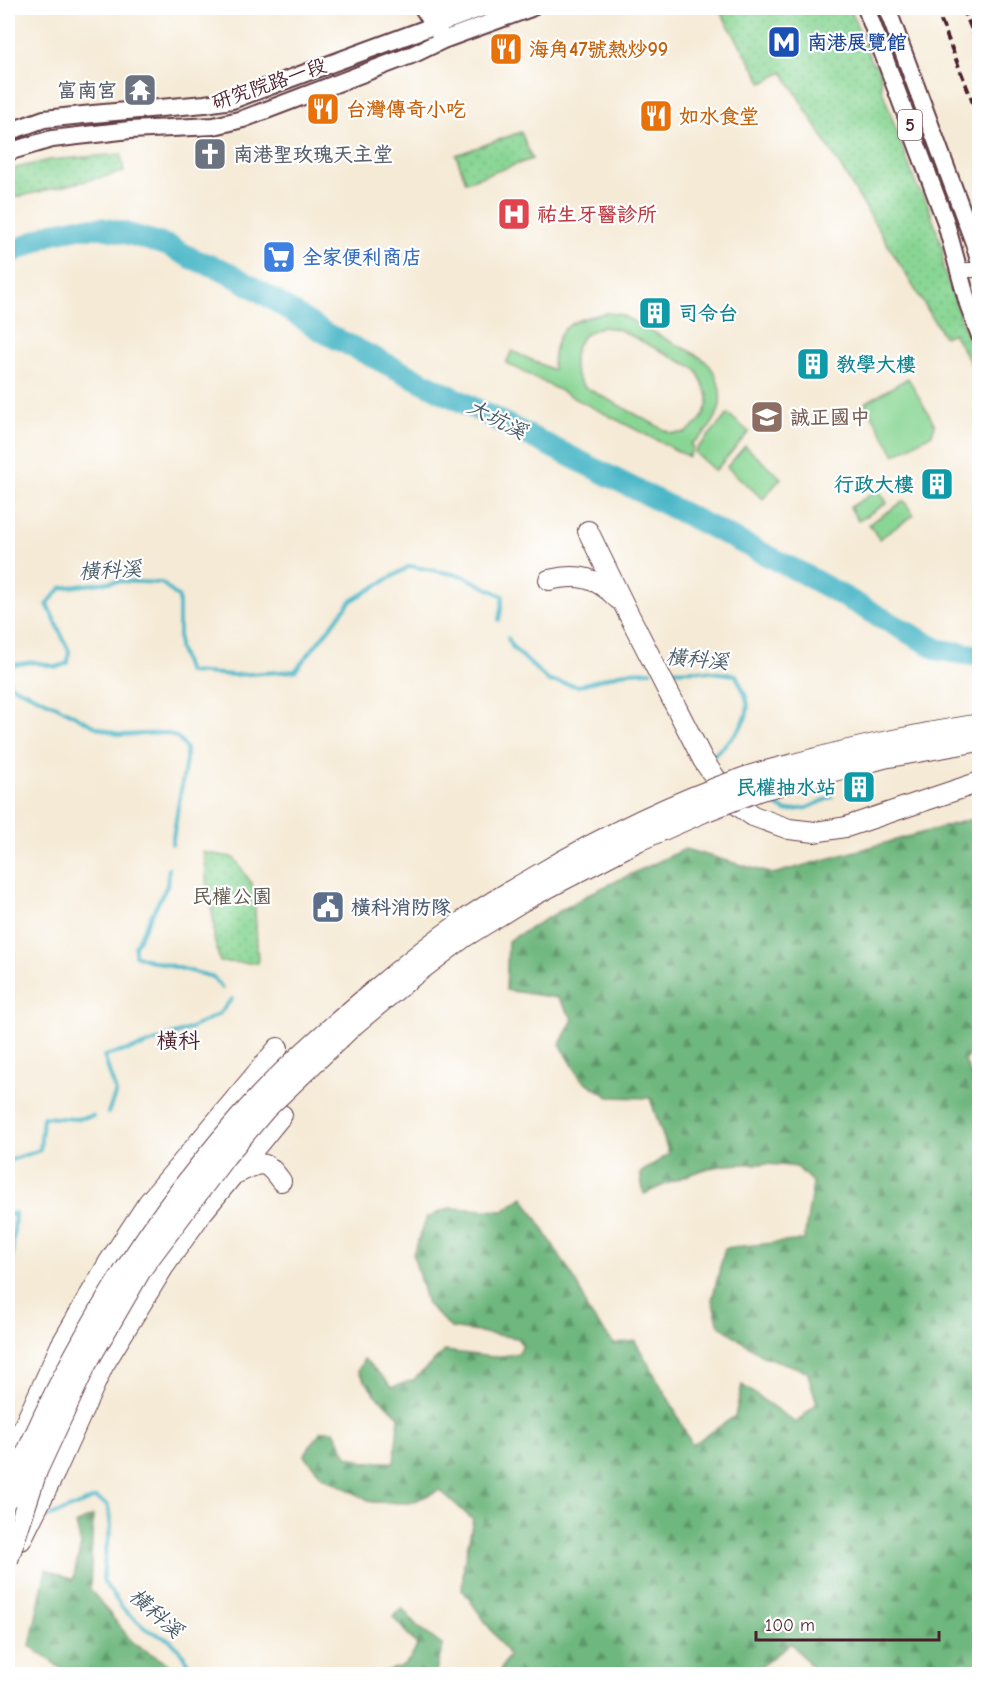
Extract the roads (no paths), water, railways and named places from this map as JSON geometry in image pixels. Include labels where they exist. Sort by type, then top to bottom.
[{"type":"highway","points":[[588,531],[703,760],[736,804],[753,816],[789,829],[815,832],[846,827],[980,782]]},
{"type":"highway","points":[[549,580],[565,576],[579,576],[594,581],[611,591],[627,611]]},
{"type":"highway","points":[[8,1498],[22,1462],[73,1354],[132,1259],[176,1196],[214,1148],[261,1095],[310,1046],[409,961],[500,896],[567,858],[674,806],[745,777],[835,752],[906,736],[980,724]]},
{"type":"highway","points":[[8,1560],[37,1471],[86,1365],[143,1267],[212,1174],[266,1109],[355,1024],[463,938],[523,901],[638,841],[761,790],[884,758],[980,741]]},
{"type":"highway","points":[[8,1461],[61,1345],[109,1262],[148,1203],[278,1048]]},
{"type":"highway","points":[[8,1567],[55,1472],[103,1366],[163,1268],[202,1213],[282,1116]]},
{"type":"highway","points":[[231,1178],[258,1163],[271,1167],[281,1181]]},
{"type":"main road","points":[[423,8],[443,40]]},
{"type":"main road","name":"研究院路一段","points":[[8,132],[44,119],[232,100],[435,25],[454,12],[482,8]]},
{"type":"main road","name":"研究院路一段","points":[[8,152],[52,139],[130,130],[214,126],[243,119],[531,8]]},
{"type":"main road","name":"5","points":[[866,8],[945,220],[968,304],[980,336]]},
{"type":"main road","name":"5","points":[[886,8],[977,243],[980,264]]},
{"type":"main road","points":[[454,12],[466,32]]},
{"type":"street","points":[[951,244],[977,243]]},
{"type":"street","points":[[959,270],[980,270]]},
{"type":"waterway","name":"大坑溪","points":[[8,254],[53,233],[79,228],[101,228],[169,246],[193,259],[223,270],[323,332],[800,572],[939,650],[980,656]]},
{"type":"waterway","name":"橫科溪","points":[[172,844],[186,760],[186,748],[178,738],[167,733],[120,735],[94,726],[10,685],[8,674],[13,665],[33,662],[57,667],[68,663],[69,651],[47,604],[61,588],[118,581],[162,583],[179,598],[179,648],[188,672],[234,675],[295,671],[351,601],[410,566],[463,576],[503,596],[499,620]]},
{"type":"waterway","name":"橫科溪","points":[[508,638],[513,648],[549,681],[578,686],[626,672],[651,671]]},
{"type":"waterway","name":"橫科溪","points":[[664,671],[695,670],[736,675],[746,698],[745,718],[736,734],[709,759]]},
{"type":"waterway","name":"橫科溪","points":[[763,797],[786,811],[807,808],[832,797]]},
{"type":"waterway","name":"橫科溪","points":[[169,868],[167,886],[135,946],[135,955],[213,977],[222,988]]},
{"type":"waterway","name":"橫科溪","points":[[108,1113],[116,1092],[104,1056],[140,1047],[189,1029],[219,1014],[232,999]]},
{"type":"waterway","name":"橫科溪","points":[[8,1161],[40,1150],[43,1117],[76,1119],[93,1116]]},
{"type":"waterway","name":"橫科溪","points":[[8,1215],[15,1213],[11,1272],[8,1279]]},
{"type":"waterway","name":"橫科溪","points":[[42,1514],[48,1517],[96,1498],[108,1506],[111,1527],[105,1554],[103,1581],[124,1610],[146,1629],[171,1641],[185,1657],[193,1674]]},
{"type":"railway","points":[[936,8],[980,121]]},
{"type":"railway","points":[[963,8],[980,50]]},
{"type":"place","name":"南港展覽館","points":[[784,42]]},
{"type":"place","name":"海角47號熱炒99","points":[[506,49]]},
{"type":"place","name":"富南宮","points":[[140,90]]},
{"type":"place","name":"台灣傳奇小吃","points":[[323,109]]},
{"type":"place","name":"如水食堂","points":[[656,116]]},
{"type":"place","name":"南港聖玫瑰天主堂","points":[[210,154]]},
{"type":"place","name":"祐生牙醫診所","points":[[514,214]]},
{"type":"place","name":"全家便利商店","points":[[279,257]]},
{"type":"place","name":"司令台","points":[[655,313]]},
{"type":"place","name":"教學大樓","points":[[813,364]]},
{"type":"place","name":"誠正國中","points":[[767,417]]},
{"type":"place","name":"行政大樓","points":[[937,484]]},
{"type":"place","name":"民權抽水站","points":[[859,787]]},
{"type":"place","name":"橫科消防隊","points":[[328,907]]},
{"type":"district","name":"橫科","points":[[178,1041]]},
{"type":"park label","name":"民權公園","points":[[232,896]]}]
